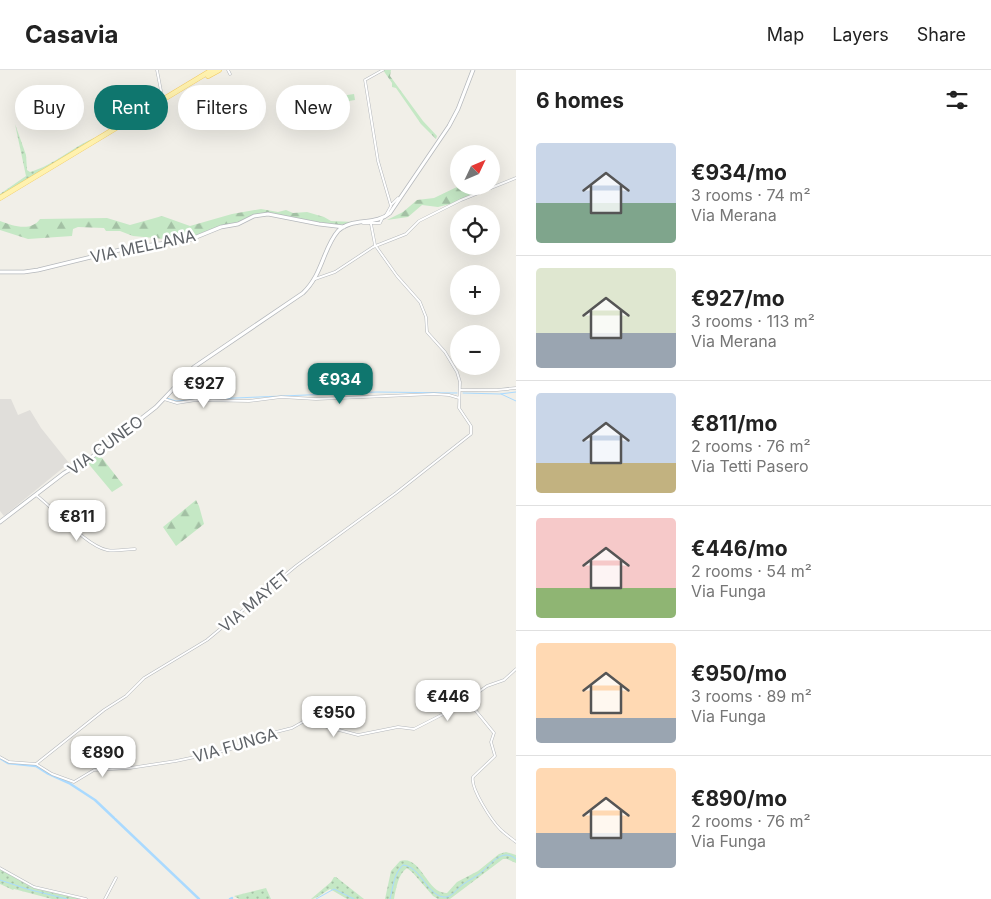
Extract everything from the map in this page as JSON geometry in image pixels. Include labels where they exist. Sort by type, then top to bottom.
[{"type":"main road","points":[[193,82],[207,70]]},
{"type":"main road","points":[[168,97],[212,70]]},
{"type":"main road","points":[[193,82],[218,70]]},
{"type":"main road","points":[[0,198],[113,130]]},
{"type":"street","points":[[157,70],[160,85]]},
{"type":"street","points":[[228,70],[230,74]]},
{"type":"street","points":[[383,70],[365,80],[378,161],[391,206]]},
{"type":"street","points":[[360,222],[371,224],[380,222],[400,197],[453,119],[473,70]]},
{"type":"street","points":[[315,279],[335,272],[376,246],[406,234],[416,222],[462,200],[516,178]]},
{"type":"street","points":[[384,218],[391,206],[400,197]]},
{"type":"street","name":"VIA MELLANA","points":[[0,272],[38,270],[128,248],[189,240],[221,227],[238,224],[254,216],[268,214],[344,227]]},
{"type":"street","points":[[315,279],[334,237],[344,227],[384,218]]},
{"type":"street","points":[[164,399],[177,403],[196,400],[249,401],[281,397],[316,398],[434,394],[459,398],[459,378],[455,367],[445,352],[427,332],[426,317],[420,302],[396,276],[376,246],[371,224]]},
{"type":"street","name":"VIA CUNEO","points":[[0,522],[64,473],[96,454],[156,407],[190,370],[303,293],[315,279]]},
{"type":"street","points":[[460,390],[516,388]]},
{"type":"street","name":"VIA MAYET","points":[[36,764],[51,750],[126,696],[144,678],[207,640],[296,566],[396,493],[470,434],[471,426],[459,408],[459,398]]},
{"type":"street","points":[[36,495],[50,505],[73,530],[104,550],[135,549]]},
{"type":"street","name":"VIA FUNGA","points":[[0,757],[9,762],[36,764],[52,774],[74,782],[94,770],[130,768],[228,750],[292,728],[308,719],[316,724],[358,735],[398,727],[414,729],[438,718],[482,688],[504,680],[516,669]]},
{"type":"street","points":[[467,700],[494,733],[491,742],[495,756],[472,777],[472,784],[499,828],[516,842]]},
{"type":"street","points":[[0,868],[34,887],[86,899]]},
{"type":"street","points":[[105,899],[116,878]]},
{"type":"shaded area","points":[[0,399],[11,399],[18,415],[30,410],[41,428],[69,463],[4,516],[0,511]]},
{"type":"green space","points":[[383,70],[391,70],[390,76],[423,121],[437,136],[436,139],[421,124],[396,88],[392,87],[392,83]]},
{"type":"green space","points":[[354,94],[355,100],[350,101],[350,95]]},
{"type":"green space","points":[[16,130],[26,155],[27,170],[30,172],[48,165],[97,137],[0,196],[0,194],[26,176]]},
{"type":"green space","points":[[450,190],[450,195],[471,195],[438,207],[422,205],[408,217],[387,220],[403,212],[417,200],[434,198]]},
{"type":"green space","points":[[261,209],[278,212],[286,210],[293,213],[307,212],[331,221],[354,222],[340,225],[326,224],[266,213],[238,223],[220,226],[192,238],[166,242],[165,239],[133,236],[120,231],[106,231],[104,228],[78,227],[73,229],[72,236],[28,239],[0,230],[0,221],[27,227],[32,226],[40,219],[107,218],[130,225],[162,216],[190,226],[232,214]]},
{"type":"green space","points":[[99,454],[123,485],[112,492],[87,462]]},
{"type":"green space","points":[[196,500],[204,524],[176,546],[163,527]]},
{"type":"green space","points":[[506,852],[516,855],[516,863],[503,859],[450,899],[438,899],[433,896],[407,868],[399,878],[394,899],[385,899],[391,871],[400,861],[414,864],[434,888],[440,892],[447,893],[457,882],[478,871],[499,854]]},
{"type":"green space","points":[[0,869],[33,888],[80,899],[52,899],[13,890],[0,884]]},
{"type":"green space","points":[[334,877],[364,899],[347,899],[330,889],[311,899],[331,882]]},
{"type":"green space","points":[[266,888],[271,899],[239,899],[234,896]]},
{"type":"waterway","points":[[212,399],[377,392],[457,393]]},
{"type":"waterway","points":[[463,393],[500,394],[516,392]]},
{"type":"waterway","points":[[501,394],[516,401]]},
{"type":"waterway","points":[[167,398],[176,401],[208,399]]},
{"type":"waterway","points":[[0,758],[8,763],[36,766],[69,783],[95,800],[114,818]]},
{"type":"waterway","points":[[115,819],[199,899]]},
{"type":"waterway","points":[[390,899],[396,876],[403,865],[415,871],[435,893],[447,897],[479,874],[498,857],[507,855],[516,859]]},
{"type":"waterway","points":[[0,880],[67,899]]},
{"type":"waterway","points":[[316,899],[334,889],[354,899]]}]
